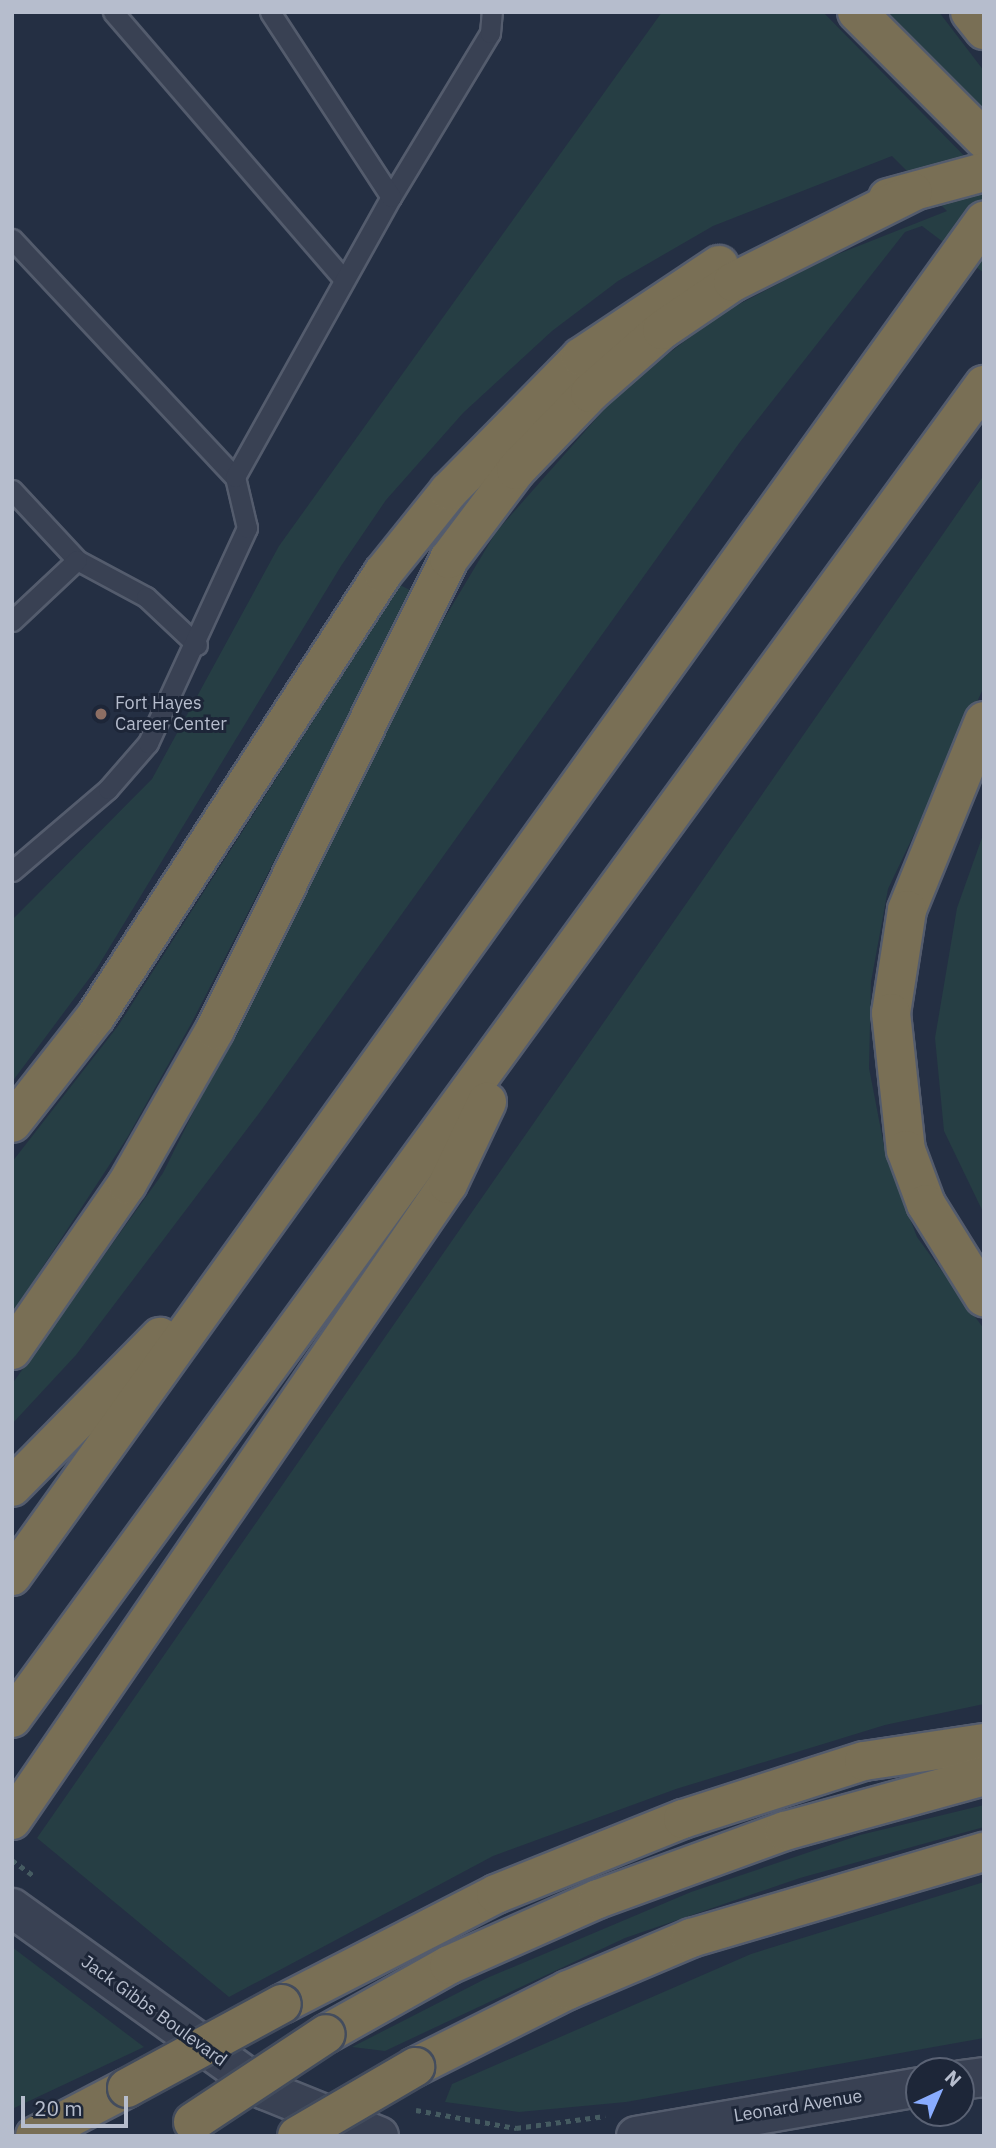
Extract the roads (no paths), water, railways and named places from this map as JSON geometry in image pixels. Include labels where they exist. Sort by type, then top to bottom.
[{"type":"highway","points":[[858,12],[984,138]]},
{"type":"highway","points":[[970,12],[984,30]]},
{"type":"highway","points":[[12,1123],[96,1016],[383,573],[516,417],[581,357],[678,287],[841,208],[984,172]]},
{"type":"highway","points":[[12,1350],[134,1172],[215,1030],[449,559],[516,470],[590,393],[662,330],[733,282],[913,192]]},
{"type":"highway","points":[[12,1576],[55,1524],[221,1277],[631,718],[984,221]]},
{"type":"highway","points":[[12,1718],[522,1027],[984,385]]},
{"type":"highway","points":[[984,721],[907,910],[891,1013],[906,1150],[926,1204],[984,1297]]},
{"type":"highway","points":[[23,1805],[448,1184],[522,1027]]},
{"type":"highway","points":[[12,1487],[221,1277]]},
{"type":"highway","points":[[35,2136],[496,1894],[683,1819],[864,1761],[984,1743]]},
{"type":"highway","points":[[184,2129],[326,2034],[449,1965],[598,1899],[785,1831],[984,1776]]},
{"type":"highway","points":[[297,2136],[415,2067],[568,1990],[691,1938],[984,1852]]},
{"type":"street","name":"Jack Gibbs Boulevard","points":[[12,1908],[265,2090],[379,2136]]},
{"type":"street","name":"Leonard Avenue","points":[[636,2136],[905,2089]]},
{"type":"lane","points":[[113,12],[342,277]]},
{"type":"lane","points":[[270,12],[391,197]]},
{"type":"lane","points":[[234,477],[342,277],[490,33],[492,12]]},
{"type":"lane","points":[[12,239],[234,477],[247,528],[197,645],[148,743],[108,789],[12,872]]},
{"type":"lane","points":[[12,490],[77,560],[146,597],[197,645]]},
{"type":"lane","points":[[12,621],[77,560]]},
{"type":"place","name":"Fort Hayes Career Center","points":[[101,714]]}]
